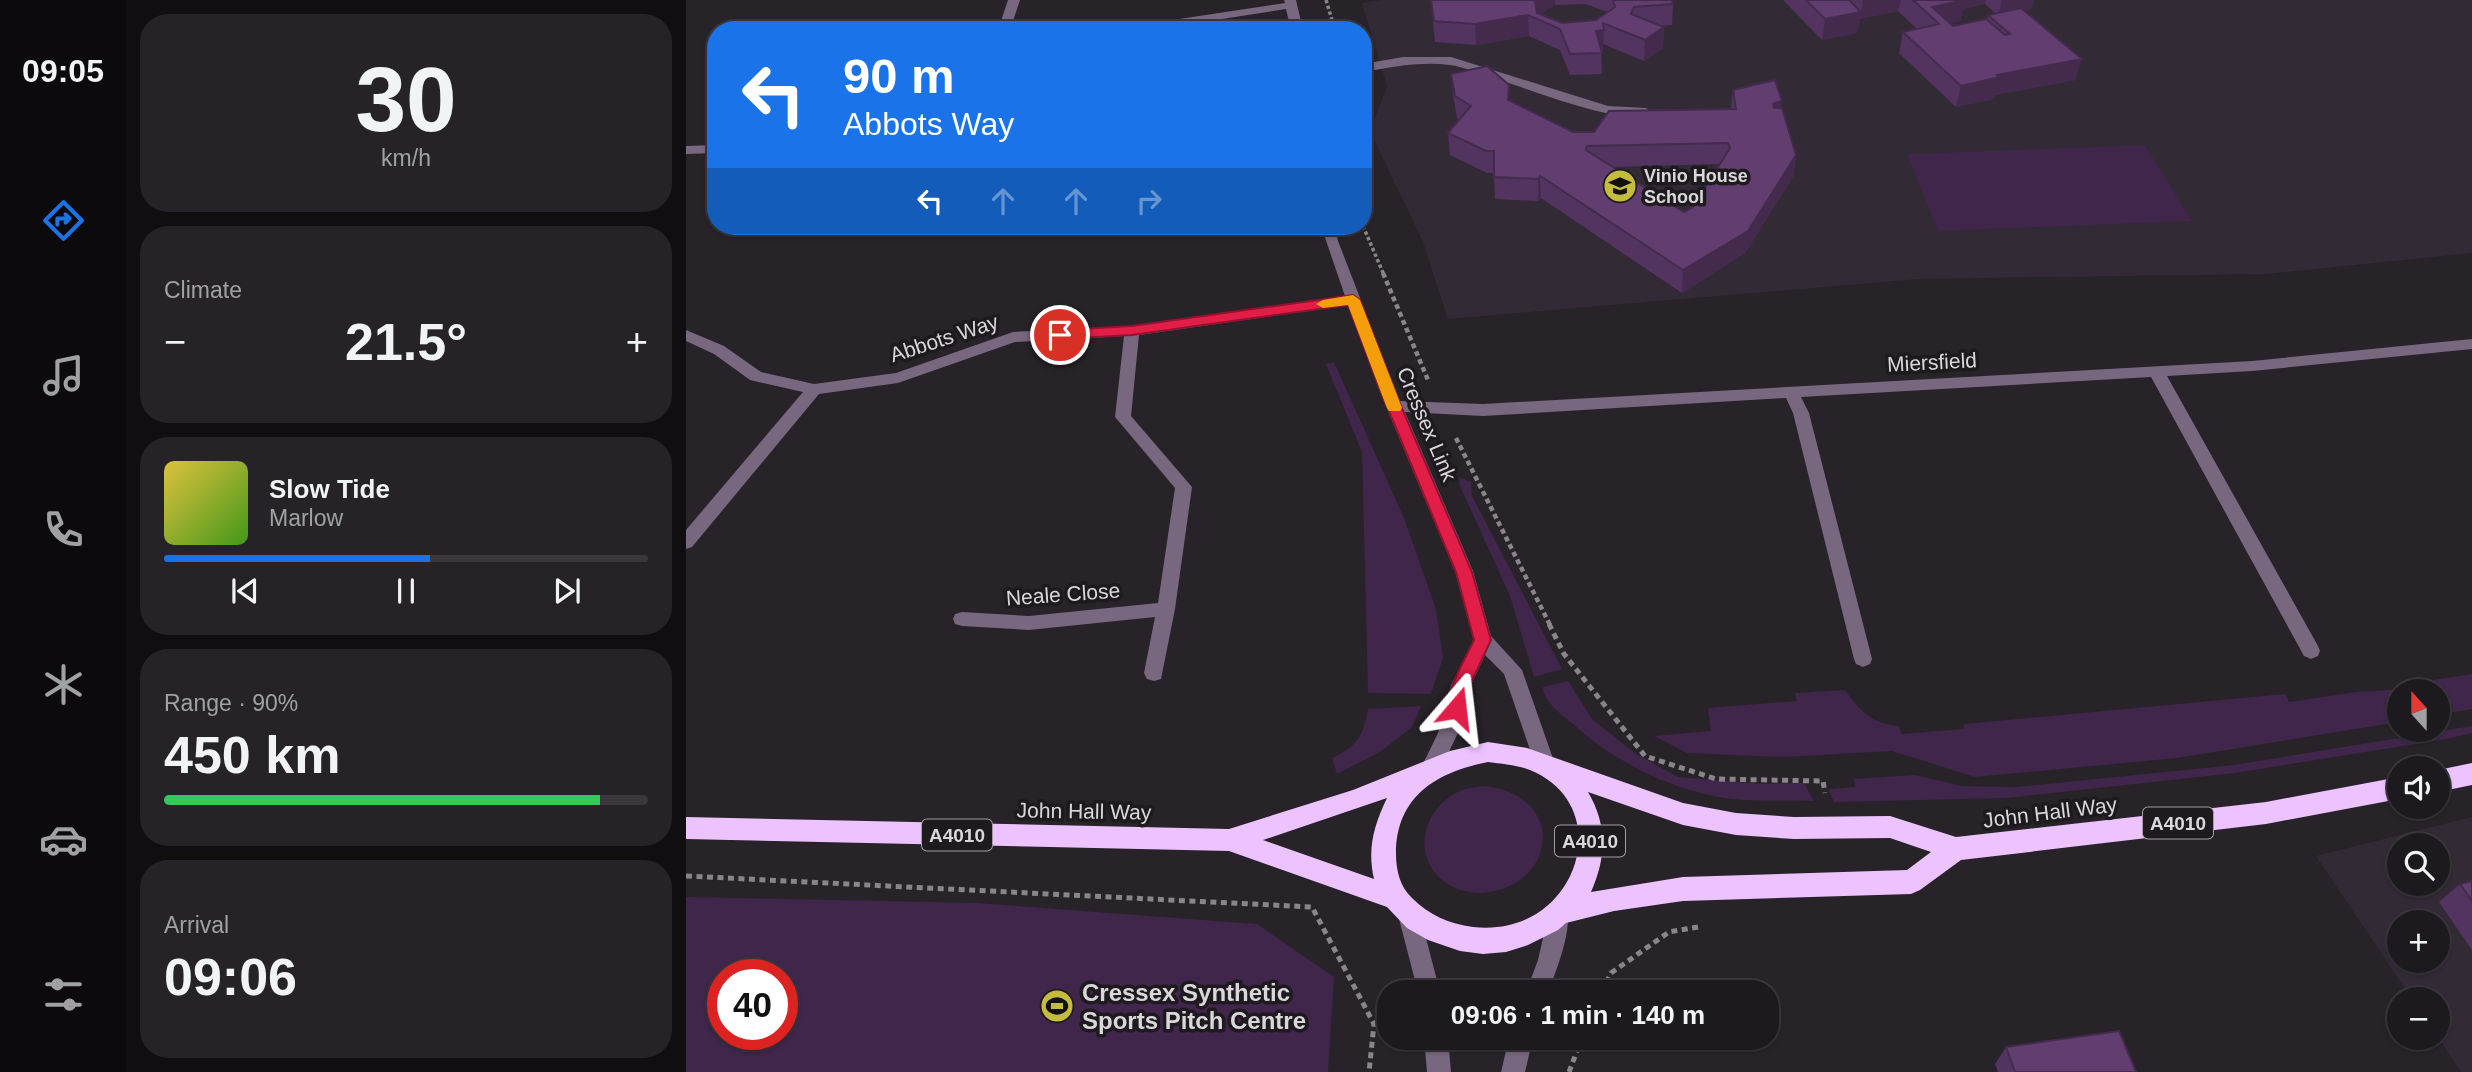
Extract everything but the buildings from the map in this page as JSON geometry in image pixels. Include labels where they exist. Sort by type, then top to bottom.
[{"type":"highway","name":"A4010","points":[[1488,752],[1519,755],[1549,769],[1576,792],[1589,821],[1591,853],[1582,884],[1559,913],[1531,932],[1499,942],[1466,942],[1435,932],[1402,906],[1384,872],[1382,845],[1389,817],[1398,801],[1427,771],[1458,757],[1488,752]]},
{"type":"highway","name":"John Hall Way","points":[[1549,769],[1683,814],[1736,824],[1832,828],[1890,827],[1956,849],[2266,814],[2387,790]]},
{"type":"highway","name":"John Hall Way","points":[[686,828],[1228,840],[1322,811],[1427,771]]},
{"type":"highway","points":[[2450,779],[2472,774]]},
{"type":"highway","name":"John Hall Way","points":[[1228,840],[1402,906]]},
{"type":"highway","name":"A4010","points":[[1559,913],[1614,899],[1683,889],[1911,883],[1956,849]]},
{"type":"street","points":[[1007,21],[1014,0]]},
{"type":"street","points":[[1220,21],[1290,3],[1295,21]]},
{"type":"street","points":[[1372,66],[1403,61],[1451,61],[1607,110],[1660,113]]},
{"type":"street","points":[[686,150],[707,149]]},
{"type":"street","name":"Cressex Link","points":[[1330,235],[1394,406],[1464,572],[1483,640],[1512,670],[1549,769]]},
{"type":"street","name":"Abbots Way","points":[[686,335],[719,350],[756,376],[814,389],[898,378],[1013,337],[1132,331],[1353,300]]},
{"type":"street","points":[[1132,331],[1123,417],[1184,487],[1154,673]]},
{"type":"street","name":"Miersfield","points":[[1394,406],[1483,410],[2252,366],[2472,344]]},
{"type":"street","points":[[2156,371],[2311,650]]},
{"type":"street","points":[[686,542],[814,389]]},
{"type":"street","points":[[1790,391],[1801,413],[1863,659]]},
{"type":"street","name":"Neale Close","points":[[962,619],[1030,623],[1166,609]]},
{"type":"street","points":[[1427,771],[1448,733],[1461,685],[1483,640]]},
{"type":"street","points":[[1402,906],[1425,980]]},
{"type":"street","points":[[1542,980],[1559,913]]},
{"type":"street","points":[[1437,1050],[1439,1072]]},
{"type":"street","points":[[1513,1072],[1518,1050]]},
{"type":"path","points":[[1326,0],[1333,21]]},
{"type":"path","points":[[1332,0],[1335,21]]},
{"type":"path","points":[[1367,235],[1441,408],[1564,654],[1645,755],[1716,779],[1823,781],[1832,828]]},
{"type":"path","points":[[686,876],[1312,907],[1374,1024],[1369,1072]]},
{"type":"path","points":[[1608,980],[1611,973],[1669,932],[1705,926]]},
{"type":"path","points":[[1569,1072],[1577,1050]]},
{"type":"shaded area","points":[[1381,0],[2472,0],[2472,253],[2267,274],[1918,279],[1448,319],[1423,242],[1372,135],[1372,126],[1387,86],[1372,36],[1372,21],[1367,21],[1362,3]]},
{"type":"shaded area","points":[[2145,145],[2192,221],[1938,231],[1907,154]]},
{"type":"shaded area","points":[[1334,362],[1404,518],[1436,609],[1443,658],[1431,694],[1368,693],[1362,452],[1326,364]]},
{"type":"shaded area","points":[[1459,477],[1471,482],[1472,496],[1562,669],[1534,677],[1510,596],[1460,486]]},
{"type":"shaded area","points":[[2472,674],[2472,709],[2450,713],[2450,679],[2440,679]]},
{"type":"shaded area","points":[[1568,681],[1592,719],[1636,754],[1678,777],[1761,784],[1804,783],[1814,801],[1721,797],[1697,792],[1652,776],[1610,753],[1554,708],[1543,687]]},
{"type":"shaded area","points":[[1845,690],[1868,715],[1881,722],[1899,726],[1901,734],[1964,729],[1964,724],[2285,694],[2289,702],[2387,690],[2387,724],[2177,758],[1975,777],[1892,751],[1783,757],[1687,753],[1654,736],[1711,731],[1708,708],[1797,701],[1795,693]]},
{"type":"shaded area","points":[[1421,706],[1412,727],[1380,752],[1337,774],[1332,758],[1348,749],[1358,739],[1368,709]]},
{"type":"shaded area","points":[[2472,726],[2472,733],[2450,738],[2450,730]]},
{"type":"shaded area","points":[[2387,740],[2427,742],[2235,773],[2006,798],[1834,802],[1828,789],[1855,787],[1854,779],[1915,775],[1962,786],[2016,787],[2234,765]]},
{"type":"shaded area","points":[[1486,786],[1513,794],[1531,807],[1541,824],[1543,842],[1537,860],[1525,876],[1505,888],[1480,893],[1469,892],[1445,882],[1431,867],[1426,855],[1427,828],[1441,804],[1452,795],[1465,789]]},
{"type":"shaded area","points":[[2472,817],[2472,1072],[2461,1072],[2447,1050],[2450,1050],[2450,987],[2404,987],[2395,973],[2450,973],[2450,910],[2387,910],[2387,962],[2316,856],[2387,838],[2387,896],[2450,896],[2450,833],[2408,833]]},
{"type":"shaded area","name":"Cressex Synthetic Sports Pitch Centre","points":[[686,897],[977,903],[1257,924],[1334,977],[1328,1072],[686,1072]]},
{"type":"slow traffic","points":[[1323,304],[1353,300],[1394,408]]},
{"type":"place","name":"Vinio House School","points":[[1620,186]]},
{"type":"place","name":"Cressex Synthetic Sports Pitch Centre","points":[[1057,1006]]},
{"type":"route","points":[[1060,335],[1132,331],[1353,300],[1388,392],[1464,572],[1483,640],[1461,685],[1457,708]]}]
